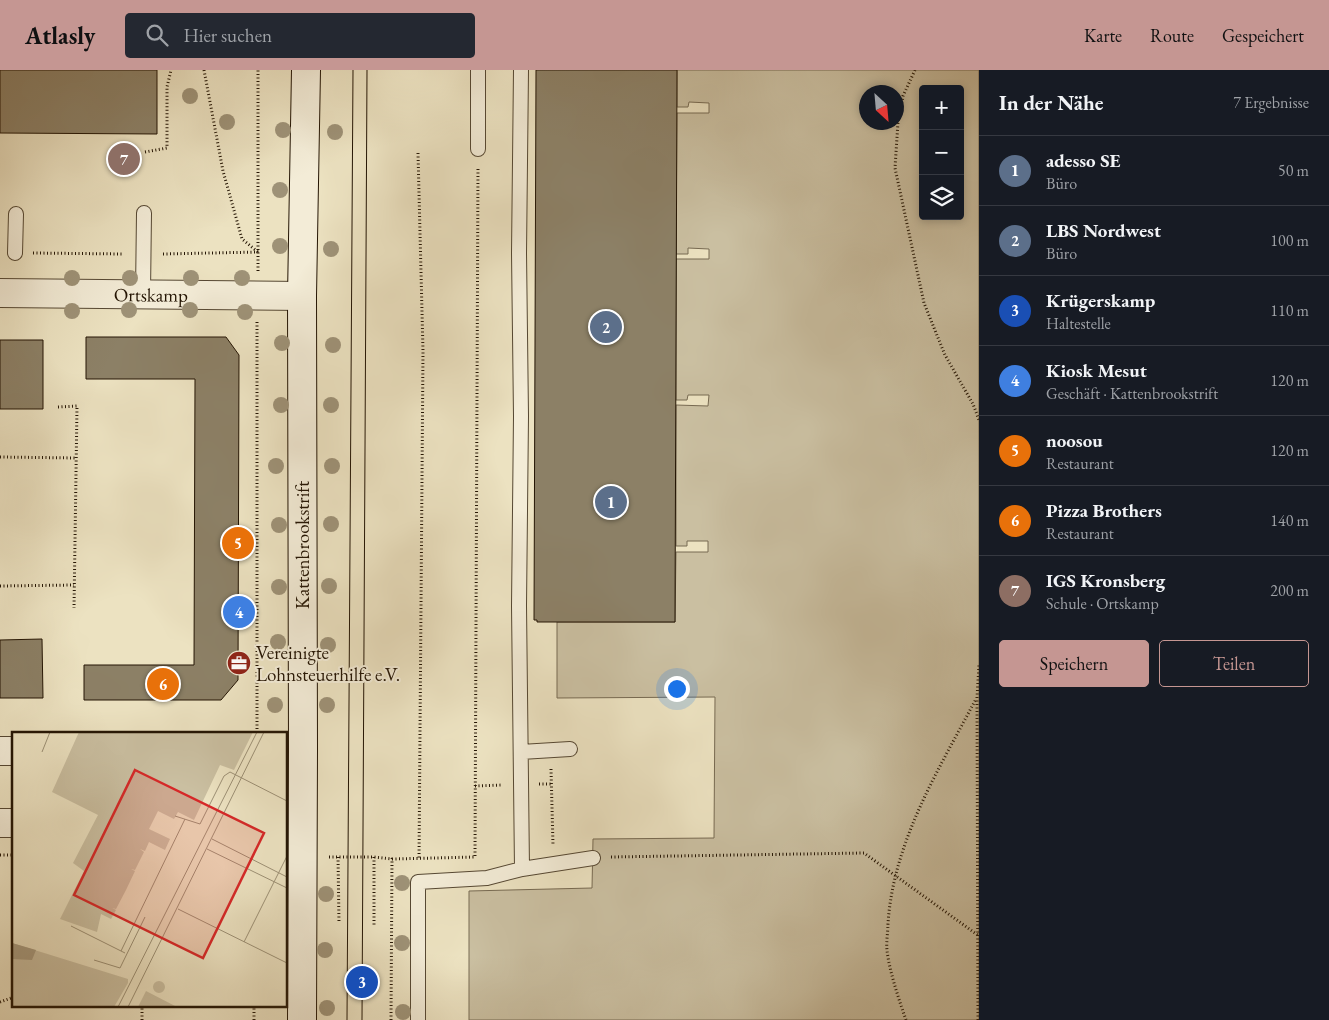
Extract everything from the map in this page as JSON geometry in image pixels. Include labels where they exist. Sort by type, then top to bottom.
[{"type":"main road","name":"Kattenbrookstrift","points":[[302,1020],[302,857],[294,826],[306,70]]},
{"type":"main road","name":"Ortskamp","points":[[0,293],[257,294],[302,296]]},
{"type":"lane","points":[[478,70],[478,149]]},
{"type":"lane","points":[[521,70],[519,252],[522,416],[519,606],[522,869]]},
{"type":"lane","points":[[143,293],[144,213]]},
{"type":"lane","points":[[15,253],[16,214]]},
{"type":"lane","points":[[521,752],[570,750]]},
{"type":"lane","points":[[418,1020],[418,882],[487,878],[522,869],[592,858]]},
{"type":"path","points":[[145,152],[167,148],[167,87],[172,70]]},
{"type":"path","points":[[204,70],[224,170],[242,239],[259,252]]},
{"type":"path","points":[[258,70],[258,732]]},
{"type":"path","points":[[915,70],[903,96],[898,122],[895,168],[924,304],[945,355],[973,404],[979,420]]},
{"type":"path","points":[[302,857],[374,857],[392,859],[475,857],[478,149]]},
{"type":"path","points":[[418,153],[423,351],[419,858]]},
{"type":"path","points":[[58,407],[77,406],[74,608]]},
{"type":"path","points":[[0,457],[77,458]]},
{"type":"path","points":[[0,586],[74,585]]},
{"type":"path","points":[[978,1020],[979,664]]},
{"type":"path","points":[[978,699],[979,718]]},
{"type":"path","points":[[906,1020],[899,1000],[887,950],[890,898],[917,812],[978,699]]},
{"type":"path","points":[[550,750],[553,864]]},
{"type":"path","points":[[592,858],[864,853],[978,935]]},
{"type":"path","points":[[338,857],[339,923]]},
{"type":"path","points":[[374,857],[374,925]]},
{"type":"path","points":[[391,1020],[392,859]]},
{"type":"path","points":[[0,1002],[12,998]]},
{"type":"shaded area","points":[[677,70],[979,70],[979,1020],[469,1020],[469,891],[592,888],[593,839],[714,838],[715,697],[557,698],[557,622],[675,622],[676,552],[708,552],[708,541],[687,541],[687,546],[676,546],[676,405],[708,406],[709,395],[688,395],[687,400],[676,400],[676,259],[709,259],[709,249],[688,248],[688,254],[676,254],[677,113],[709,113],[709,103],[689,102],[688,107],[677,107]]},
{"type":"building","points":[[0,70],[157,70],[157,134],[0,133]]},
{"type":"building","points":[[536,70],[677,70],[675,622],[537,622],[537,620],[534,620]]},
{"type":"building","points":[[86,337],[226,337],[239,355],[238,680],[221,700],[84,700],[84,665],[194,665],[195,379],[86,379]]},
{"type":"building","points":[[0,340],[43,340],[43,409],[0,409]]},
{"type":"building","points":[[42,639],[43,698],[0,698],[0,640]]},
{"type":"tram line","points":[[347,1020],[353,70]]},
{"type":"tram line","points":[[362,1020],[367,70]]},
{"type":"place","name":"IGS Kronsberg","points":[[124,159]]},
{"type":"place","name":"LBS Nordwest","points":[[606,327]]},
{"type":"place","name":"adesso SE","points":[[611,502]]},
{"type":"place","name":"noosou","points":[[238,543]]},
{"type":"place","name":"Kiosk Mesut","points":[[239,612]]},
{"type":"place","name":"Vereinigte Lohnsteuerhilfe e.V.","points":[[239,663]]},
{"type":"place","name":"Pizza Brothers","points":[[163,684]]},
{"type":"place","name":"Krügerskamp","points":[[362,982]]}]
